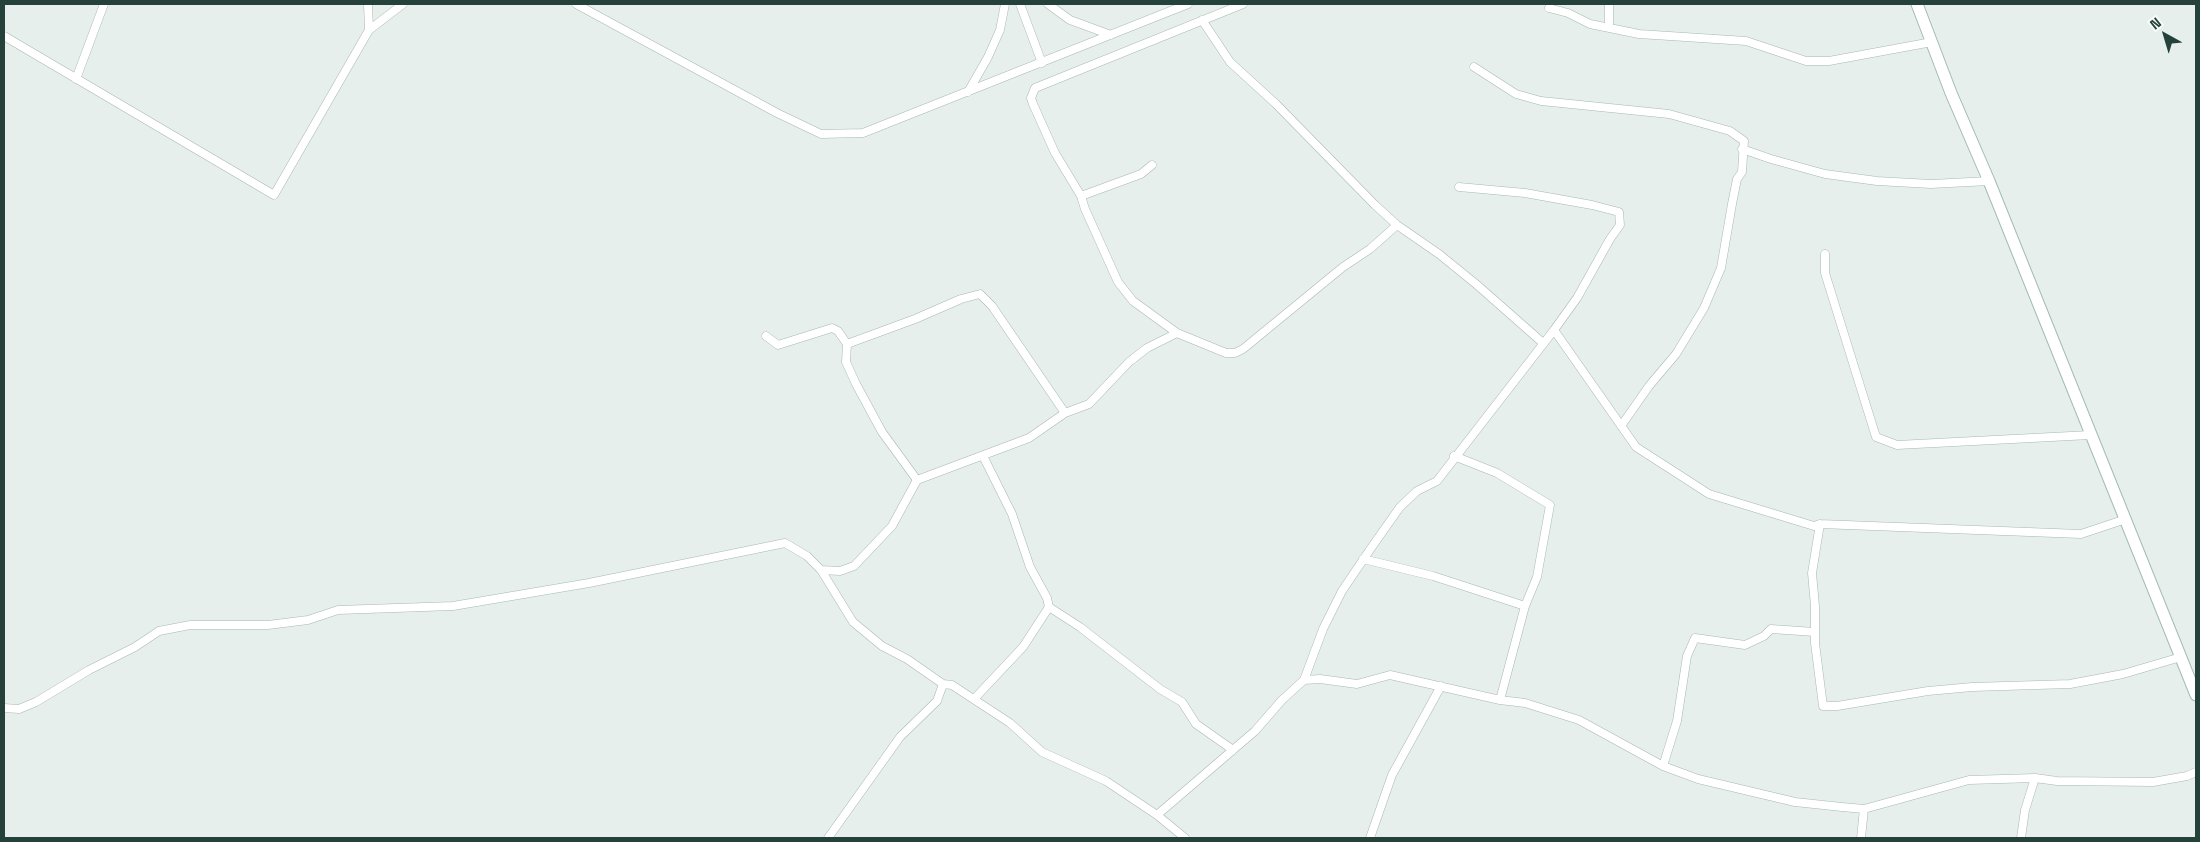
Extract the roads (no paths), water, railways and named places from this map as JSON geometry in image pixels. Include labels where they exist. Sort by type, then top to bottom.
[{"type":"street","points":[[76,79],[104,4]]},
{"type":"street","points":[[368,4],[369,30]]},
{"type":"street","points":[[4,36],[274,195],[369,30],[403,4]]},
{"type":"street","points":[[576,4],[777,113],[821,134],[863,133],[1188,4]]},
{"type":"street","points":[[968,92],[988,57],[1000,30],[1006,4]]},
{"type":"street","points":[[1020,4],[1042,63]]},
{"type":"street","points":[[1048,4],[1070,20],[1111,35]]},
{"type":"street","points":[[1244,4],[1040,84],[1032,92],[1033,104],[1055,153],[1081,196],[1099,241],[1125,292],[1177,333],[1226,353],[1235,353],[1243,349],[1343,266],[1370,249],[1397,225]]},
{"type":"street","points":[[1609,4],[1609,26]]},
{"type":"street","points":[[1917,4],[1951,93],[1989,181],[2196,695]]},
{"type":"street","points":[[1549,8],[1568,13],[1590,24],[1609,26],[1639,34],[1746,41],[1806,61],[1829,61],[1932,42]]},
{"type":"street","points":[[1202,20],[1230,62],[1276,104],[1397,225],[1439,254],[1543,343]]},
{"type":"street","points":[[1474,67],[1516,94],[1541,101],[1669,114],[1710,124],[1730,131],[1744,140],[1742,172],[1738,179],[1732,204],[1721,268],[1704,308],[1676,354],[1649,386],[1621,426]]},
{"type":"street","points":[[1742,149],[1771,160],[1826,174],[1877,181],[1931,184],[1989,181]]},
{"type":"street","points":[[1081,196],[1141,174],[1152,165]]},
{"type":"street","points":[[1157,815],[1255,731],[1282,700],[1304,680],[1323,629],[1342,590],[1363,559],[1400,507],[1417,491],[1437,481],[1454,456],[1554,330],[1577,298],[1610,239],[1620,225],[1620,212],[1525,193],[1459,187]]},
{"type":"street","points":[[1825,254],[1825,274],[1876,438],[1897,445],[2090,435]]},
{"type":"street","points":[[847,344],[915,319],[960,299],[980,294],[992,306],[1065,413]]},
{"type":"street","points":[[766,336],[778,344],[832,328],[838,330],[847,344],[846,362],[856,384],[882,432],[917,480]]},
{"type":"street","points":[[1554,330],[1636,446],[1709,494],[1814,526],[1820,524],[2081,534],[2126,519]]},
{"type":"street","points":[[821,570],[840,571],[854,566],[892,526],[917,480],[1029,438],[1065,413],[1089,404],[1129,362],[1147,348],[1177,333]]},
{"type":"street","points":[[983,456],[1012,514],[1030,567],[1047,598],[1049,607],[1080,627],[1160,689],[1182,702],[1196,724],[1233,750]]},
{"type":"street","points":[[1454,456],[1497,473],[1550,506],[1538,571],[1525,606],[1500,700]]},
{"type":"street","points":[[1820,524],[1812,573],[1822,706],[1845,705],[1928,690],[2070,684],[2123,674],[2182,658]]},
{"type":"street","points":[[4,708],[19,709],[36,702],[89,670],[136,647],[159,631],[190,625],[268,625],[308,620],[338,610],[452,606],[589,583],[785,543],[807,556],[821,570],[853,622],[882,646],[907,659],[943,684],[952,685],[974,698],[1010,723],[1042,752],[1106,782],[1157,815],[1185,838]]},
{"type":"street","points":[[1363,559],[1433,576],[1525,606]]},
{"type":"street","points":[[974,698],[1023,647],[1049,607]]},
{"type":"street","points":[[1663,766],[1677,721],[1687,656],[1694,638],[1745,645],[1764,636],[1771,629],[1815,632]]},
{"type":"street","points":[[1304,680],[1320,679],[1357,684],[1390,675],[1500,700],[1525,703],[1579,720],[1663,766],[1698,779],[1795,802],[1864,809],[1969,780],[2035,778],[2057,781],[2153,782],[2187,776],[2196,772]]},
{"type":"street","points":[[828,838],[900,737],[936,701],[943,684]]},
{"type":"street","points":[[1370,838],[1392,775],[1441,686]]},
{"type":"street","points":[[2021,838],[2025,810],[2035,778]]},
{"type":"street","points":[[1861,838],[1864,809]]}]
